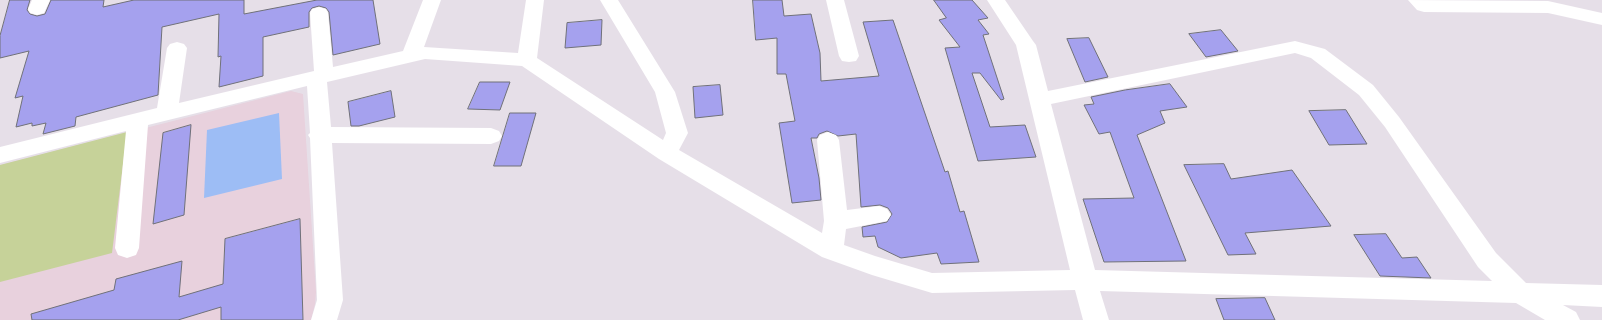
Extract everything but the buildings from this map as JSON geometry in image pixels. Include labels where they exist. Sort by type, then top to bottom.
[{"type":"street","points":[[411,55],[432,0]]},
{"type":"street","points":[[527,60],[535,0]]},
{"type":"street","points":[[609,0],[664,92],[677,133],[667,153]]},
{"type":"street","points":[[835,0],[849,56]]},
{"type":"street","points":[[996,0],[1026,45],[1096,320]]},
{"type":"street","points":[[1417,0],[1424,6],[1548,7],[1602,19]]},
{"type":"street","points":[[319,13],[319,134],[330,300],[324,320]]},
{"type":"street","points":[[1040,99],[1294,46],[1318,53],[1366,90],[1392,122],[1487,260],[1519,292],[1567,320]]},
{"type":"street","points":[[167,113],[177,48]]},
{"type":"street","points":[[0,155],[138,120],[411,55],[425,53],[527,60],[667,153],[831,250],[872,265],[932,283],[1085,280],[1519,292],[1602,296]]},
{"type":"street","points":[[127,248],[138,120]]},
{"type":"street","points":[[319,134],[491,136]]},
{"type":"street","points":[[828,140],[836,221],[831,250]]},
{"type":"street","points":[[836,221],[879,216]]},
{"type":"shaded area","points":[[291,91],[303,94],[316,292],[311,320],[0,320],[0,165]]},
{"type":"green space","points":[[127,132],[112,253],[0,282],[0,165]]},
{"type":"water","points":[[279,113],[282,179],[204,198],[207,130]]}]
